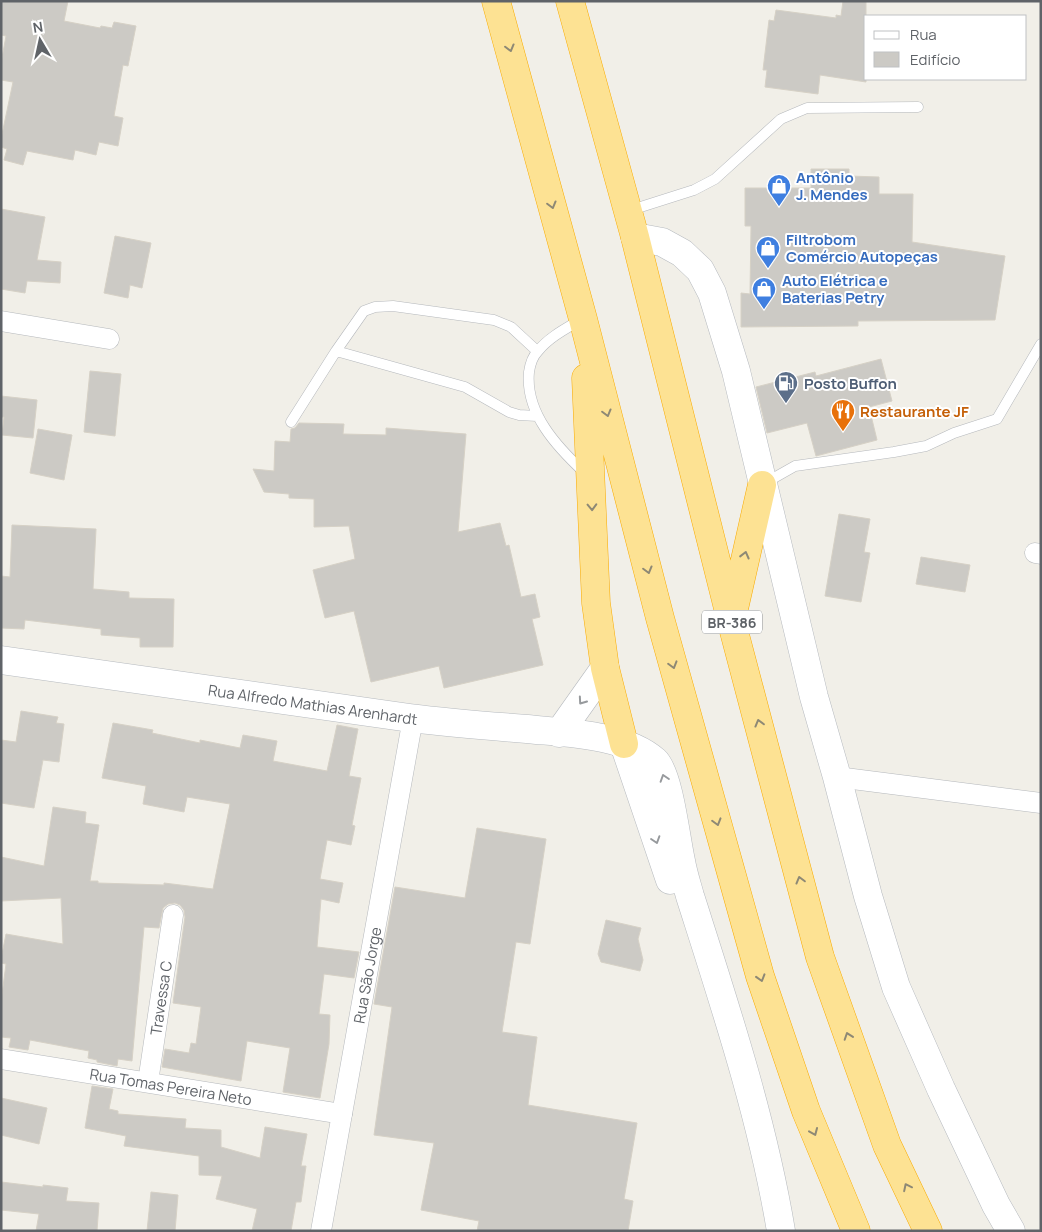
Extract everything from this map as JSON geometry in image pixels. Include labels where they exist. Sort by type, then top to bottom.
[{"type":"highway","points":[[496,1],[583,319],[660,618],[760,976],[806,1111],[856,1231]]},
{"type":"highway","name":"BR-386","points":[[570,1],[635,237],[731,620],[820,957],[887,1145],[928,1231]]},
{"type":"highway","points":[[583,319],[596,603],[605,668],[624,744]]},
{"type":"highway","points":[[731,620],[762,485]]},
{"type":"main road","points":[[635,237],[662,242],[682,253],[700,270],[712,294],[736,371],[814,697],[868,896],[896,987],[941,1089],[1010,1231]]},
{"type":"main road","name":"Rua Alfredo Mathias Arenhardt","points":[[1,660],[413,718],[559,733],[624,744],[646,754],[663,771],[681,864],[758,1119],[772,1178],[781,1231]]},
{"type":"main road","points":[[559,733],[605,668]]},
{"type":"main road","points":[[624,744],[699,969],[772,1231]]},
{"type":"street","points":[[1,321],[109,339]]},
{"type":"street","name":"Rua São Jorge","points":[[321,1231],[413,718]]},
{"type":"street","points":[[837,777],[1041,803]]},
{"type":"street","name":"Travessa C","points":[[148,1082],[173,915]]},
{"type":"street","name":"Rua Tomas Pereira Neto","points":[[1,1059],[342,1114]]},
{"type":"lane","points":[[627,211],[694,190],[715,179],[781,119],[807,108],[918,106]]},
{"type":"lane","points":[[291,422],[364,311],[374,307],[393,306],[494,320],[511,327],[537,351]]},
{"type":"lane","points":[[583,319],[537,351],[530,366],[528,385],[537,416],[566,456],[591,479]]},
{"type":"lane","points":[[762,485],[794,466],[926,446],[954,433],[997,418],[1041,344]]},
{"type":"lane","points":[[336,351],[465,387],[509,412],[519,415],[537,416]]},
{"type":"building","points":[[1,1],[68,1],[64,21],[100,28],[101,26],[112,28],[114,22],[136,26],[128,66],[123,65],[114,116],[123,118],[118,146],[99,142],[96,155],[75,150],[73,160],[27,151],[23,165],[4,160],[7,149],[1,147],[1,139],[13,82],[1,80],[1,63],[6,36],[1,35]]},
{"type":"building","points":[[843,1],[866,1],[866,15],[864,15],[864,80],[866,82],[820,75],[818,94],[765,87],[767,70],[763,70],[769,20],[774,21],[776,10],[836,18],[836,15],[841,16]]},
{"type":"building","points":[[811,169],[849,169],[849,176],[879,177],[879,194],[913,194],[912,242],[1005,256],[995,320],[858,321],[858,326],[741,327],[741,293],[750,294],[751,226],[745,226],[745,188],[811,188]]},
{"type":"building","points":[[1,209],[45,217],[37,260],[61,262],[60,283],[27,281],[25,293],[1,289]]},
{"type":"building","points":[[115,236],[151,243],[142,288],[130,285],[128,298],[104,293]]},
{"type":"building","points":[[881,359],[892,401],[869,407],[877,440],[816,456],[807,423],[767,433],[756,387],[815,372],[816,376]]},
{"type":"building","points":[[90,371],[121,374],[115,436],[84,432]]},
{"type":"building","points":[[1,396],[37,400],[33,438],[2,435],[4,417],[1,417]]},
{"type":"building","points":[[299,423],[344,424],[343,434],[386,435],[386,428],[466,434],[458,532],[500,523],[506,546],[509,545],[521,597],[535,594],[540,617],[532,619],[543,665],[444,688],[439,666],[371,682],[354,611],[325,618],[313,570],[355,559],[349,526],[314,527],[314,499],[289,498],[289,494],[264,492],[253,469],[274,471],[275,441],[290,442],[291,429],[295,428]]},
{"type":"building","points":[[38,429],[72,435],[64,480],[30,473]]},
{"type":"building","points":[[839,514],[870,519],[864,552],[870,553],[861,602],[825,596]]},
{"type":"building","points":[[12,525],[96,529],[93,589],[129,592],[129,598],[174,599],[173,647],[140,647],[140,638],[101,635],[101,629],[25,620],[24,629],[1,628],[1,576],[10,577]]},
{"type":"building","points":[[921,557],[970,565],[965,592],[916,584]]},
{"type":"building","points":[[21,711],[58,717],[56,723],[64,724],[59,762],[43,760],[34,808],[1,803],[1,740],[16,742]]},
{"type":"building","points":[[113,723],[153,730],[152,733],[200,743],[200,740],[240,748],[243,735],[277,741],[273,761],[327,771],[337,725],[358,729],[349,776],[361,778],[352,825],[355,826],[351,845],[327,840],[320,879],[343,883],[339,903],[321,899],[317,947],[359,952],[354,978],[324,974],[319,1014],[330,1015],[329,1044],[320,1098],[283,1092],[290,1048],[247,1041],[241,1081],[162,1067],[165,1049],[189,1053],[191,1043],[196,1044],[201,1007],[173,1003],[185,917],[184,910],[175,903],[168,904],[163,908],[159,928],[144,927],[132,1061],[118,1059],[117,1066],[97,1062],[97,1060],[88,1058],[89,1051],[30,1040],[28,1050],[9,1047],[11,1038],[1,1037],[1,1002],[6,964],[1,963],[1,959],[6,934],[63,944],[61,898],[1,901],[1,857],[44,866],[53,807],[86,812],[85,823],[99,825],[90,881],[98,881],[98,883],[164,885],[164,883],[213,889],[230,804],[187,797],[184,812],[143,804],[146,786],[102,778]]},
{"type":"building","points":[[477,828],[546,839],[530,944],[516,942],[502,1032],[537,1037],[528,1105],[637,1123],[624,1199],[633,1201],[628,1231],[477,1231],[479,1221],[421,1210],[434,1143],[374,1135],[392,1007],[374,1004],[395,887],[465,898]]},
{"type":"building","points":[[606,920],[641,928],[638,939],[643,960],[640,971],[601,962],[598,954]]},
{"type":"building","points":[[92,1086],[113,1089],[109,1109],[118,1111],[118,1114],[186,1119],[185,1128],[221,1130],[221,1147],[260,1158],[265,1127],[307,1134],[301,1166],[306,1166],[301,1202],[296,1202],[291,1231],[252,1231],[257,1209],[216,1199],[222,1176],[199,1175],[199,1156],[124,1146],[126,1136],[85,1128]]},
{"type":"building","points":[[1,1098],[47,1108],[39,1144],[1,1135]]},
{"type":"building","points":[[1,1182],[68,1188],[66,1201],[99,1203],[97,1231],[36,1231],[39,1214],[1,1210]]},
{"type":"building","points":[[151,1192],[178,1195],[175,1231],[147,1231]]},
{"type":"place","name":"Antônio J. Mendes","points":[[779,207]]},
{"type":"place","name":"Filtrobom Comércio Autopeças","points":[[768,269]]},
{"type":"place","name":"Auto Elétrica e Baterias Petry","points":[[764,310]]},
{"type":"place","name":"Posto Buffon","points":[[786,404]]},
{"type":"place","name":"Restaurante JF","points":[[843,432]]}]
